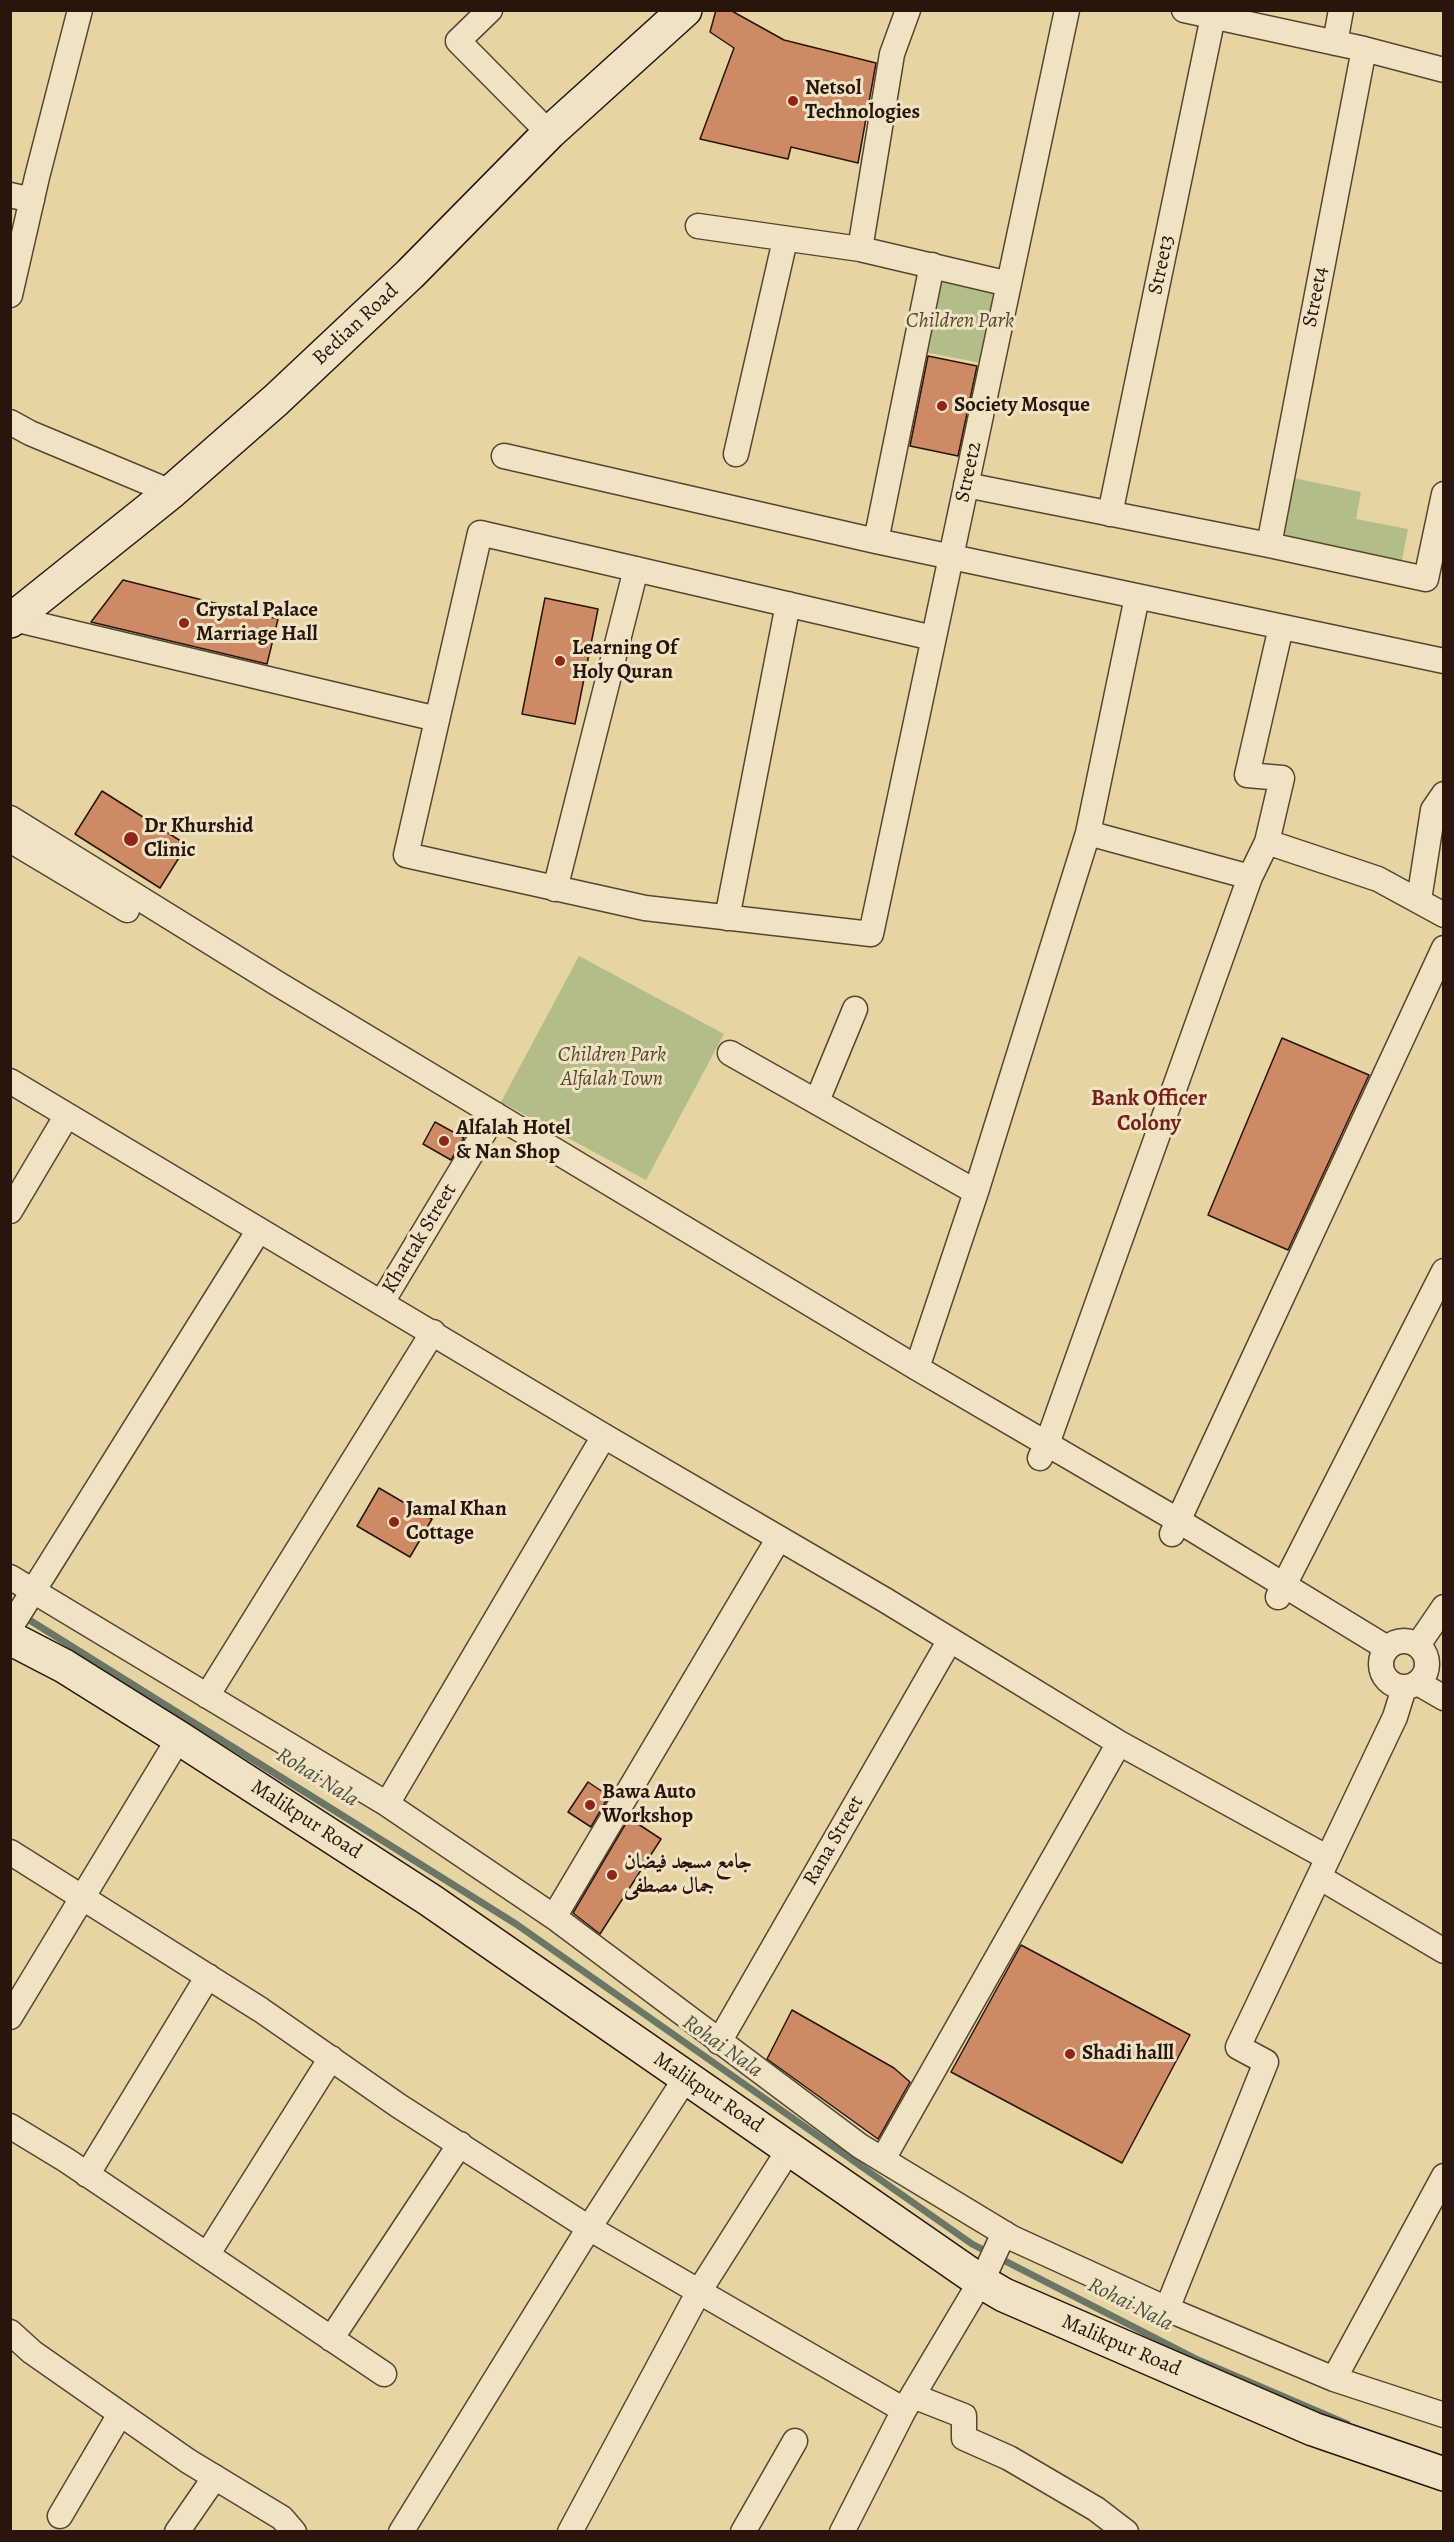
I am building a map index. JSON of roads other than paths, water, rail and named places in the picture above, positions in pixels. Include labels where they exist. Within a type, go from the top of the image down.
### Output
[{"type":"street","points":[[10,295],[21,198],[80,10]]},
{"type":"street","points":[[490,10],[458,41],[549,133]]},
{"type":"street","name":"Bedian Road","points":[[12,620],[171,492],[276,400],[410,274],[549,133],[685,10]]},
{"type":"street","points":[[860,249],[892,54],[909,10]]},
{"type":"street","name":"Street2","points":[[727,918],[871,934],[1067,10]]},
{"type":"street","points":[[1184,10],[1364,49],[1443,70]]},
{"type":"street","points":[[1335,43],[1341,10]]},
{"type":"street","name":"Street3","points":[[1110,514],[1211,26],[1211,16]]},
{"type":"street","name":"Street4","points":[[1269,545],[1364,49]]},
{"type":"street","points":[[698,226],[860,249],[1009,284]]},
{"type":"street","points":[[736,454],[785,240]]},
{"type":"street","points":[[876,541],[932,265]]},
{"type":"street","points":[[10,423],[171,492]]},
{"type":"street","points":[[504,456],[951,558],[1443,661]]},
{"type":"street","points":[[966,485],[1269,545],[1426,579],[1443,494]]},
{"type":"street","points":[[788,604],[727,918],[645,908],[406,855],[480,533],[788,604],[933,638]]},
{"type":"street","points":[[555,889],[636,569]]},
{"type":"street","points":[[917,1368],[976,1192],[1088,833],[1137,597]]},
{"type":"street","points":[[12,620],[437,719]]},
{"type":"street","points":[[1044,1451],[1250,877],[1267,842],[1282,778],[1247,775],[1281,627]]},
{"type":"street","points":[[1419,900],[1433,810],[1443,794]]},
{"type":"street","points":[[10,818],[492,1120],[1384,1653]]},
{"type":"street","points":[[1088,833],[1250,877]]},
{"type":"street","points":[[10,840],[917,1368],[1044,1451]]},
{"type":"street","points":[[1267,842],[1378,879],[1443,915]]},
{"type":"street","points":[[1176,1528],[1443,948]]},
{"type":"street","points":[[818,1101],[855,1009]]},
{"type":"street","points":[[730,1053],[976,1192]]},
{"type":"street","points":[[10,1082],[950,1640],[1324,1868],[1443,1951]]},
{"type":"street","points":[[10,1211],[67,1115]]},
{"type":"street","name":"Khattak Street","points":[[382,1302],[492,1120]]},
{"type":"street","points":[[19,1617],[259,1230]]},
{"type":"street","points":[[1281,1591],[1443,1271]]},
{"type":"street","points":[[207,1696],[433,1332]]},
{"type":"street","points":[[387,1804],[604,1436]]},
{"type":"street","points":[[554,1917],[779,1538]]},
{"type":"street","points":[[10,1577],[19,1617]]},
{"type":"street","points":[[1418,1645],[1443,1606]]},
{"type":"street","points":[[19,1617],[207,1696],[387,1804],[554,1917],[860,2146],[1002,2238],[1334,2379],[1443,2415]]},
{"type":"street","name":"Malikpur Road","points":[[19,1617],[64,1666],[430,1900],[685,2079],[1004,2295],[1313,2429],[1443,2474]]},
{"type":"street","name":"Rana Street","points":[[719,2042],[950,1640]]},
{"type":"street","points":[[1167,2308],[1266,2062],[1238,2047],[1395,1717],[1423,1679],[1427,1659],[1418,1645],[1402,1640],[1384,1653],[1381,1669],[1386,1679],[1394,1685],[1423,1679]]},
{"type":"street","points":[[1423,1679],[1443,1698]]},
{"type":"street","points":[[10,2017],[179,1738]]},
{"type":"street","points":[[883,2159],[1119,1743]]},
{"type":"street","points":[[10,1852],[208,1976],[399,2106],[589,2228],[699,2293],[908,2403],[964,2416],[964,2438],[1009,2458],[1096,2509],[1126,2532]]},
{"type":"street","points":[[87,2175],[208,1976]]},
{"type":"street","points":[[207,2255],[331,2058]]},
{"type":"street","points":[[401,2532],[589,2228],[685,2079]]},
{"type":"street","points":[[10,2126],[384,2374]]},
{"type":"street","points":[[331,2339],[460,2144]]},
{"type":"street","points":[[570,2532],[699,2293],[790,2148]]},
{"type":"street","points":[[1334,2379],[1443,2176]]},
{"type":"street","points":[[842,2532],[908,2403],[982,2278],[1002,2238]]},
{"type":"street","points":[[11,2335],[120,2414],[282,2518],[294,2532]]},
{"type":"street","points":[[60,2516],[120,2414]]},
{"type":"street","points":[[743,2532],[795,2441]]},
{"type":"street","points":[[177,2532],[215,2477]]},
{"type":"waterway","name":"Rohai Nala","points":[[23,1616],[516,1924],[972,2244],[1198,2360],[1347,2424]]},
{"type":"place","name":"Netsol Technologies","points":[[793,101]]},
{"type":"place","name":"Society Mosque","points":[[942,406]]},
{"type":"place","name":"Crystal Palace Marriage Hall","points":[[184,623]]},
{"type":"place","name":"Learning Of Holy Quran","points":[[560,661]]},
{"type":"place","name":"Dr Khurshid Clinic","points":[[131,839]]},
{"type":"place","name":"Alfalah Hotel & Nan Shop","points":[[444,1141]]},
{"type":"place","name":"Jamal Khan Cottage","points":[[394,1522]]},
{"type":"place","name":"Bawa Auto Workshop","points":[[590,1805]]},
{"type":"place","name":"جامع مسجد فیضان جمال مصطفی","points":[[612,1875]]},
{"type":"place","name":"Shadi halll","points":[[1070,2054]]},
{"type":"district","name":"Bank Officer Colony","points":[[1149,1112]]},
{"type":"park label","name":"Children Park","points":[[960,322]]},
{"type":"park label","name":"Children Park Alfalah Town","points":[[612,1068]]}]
